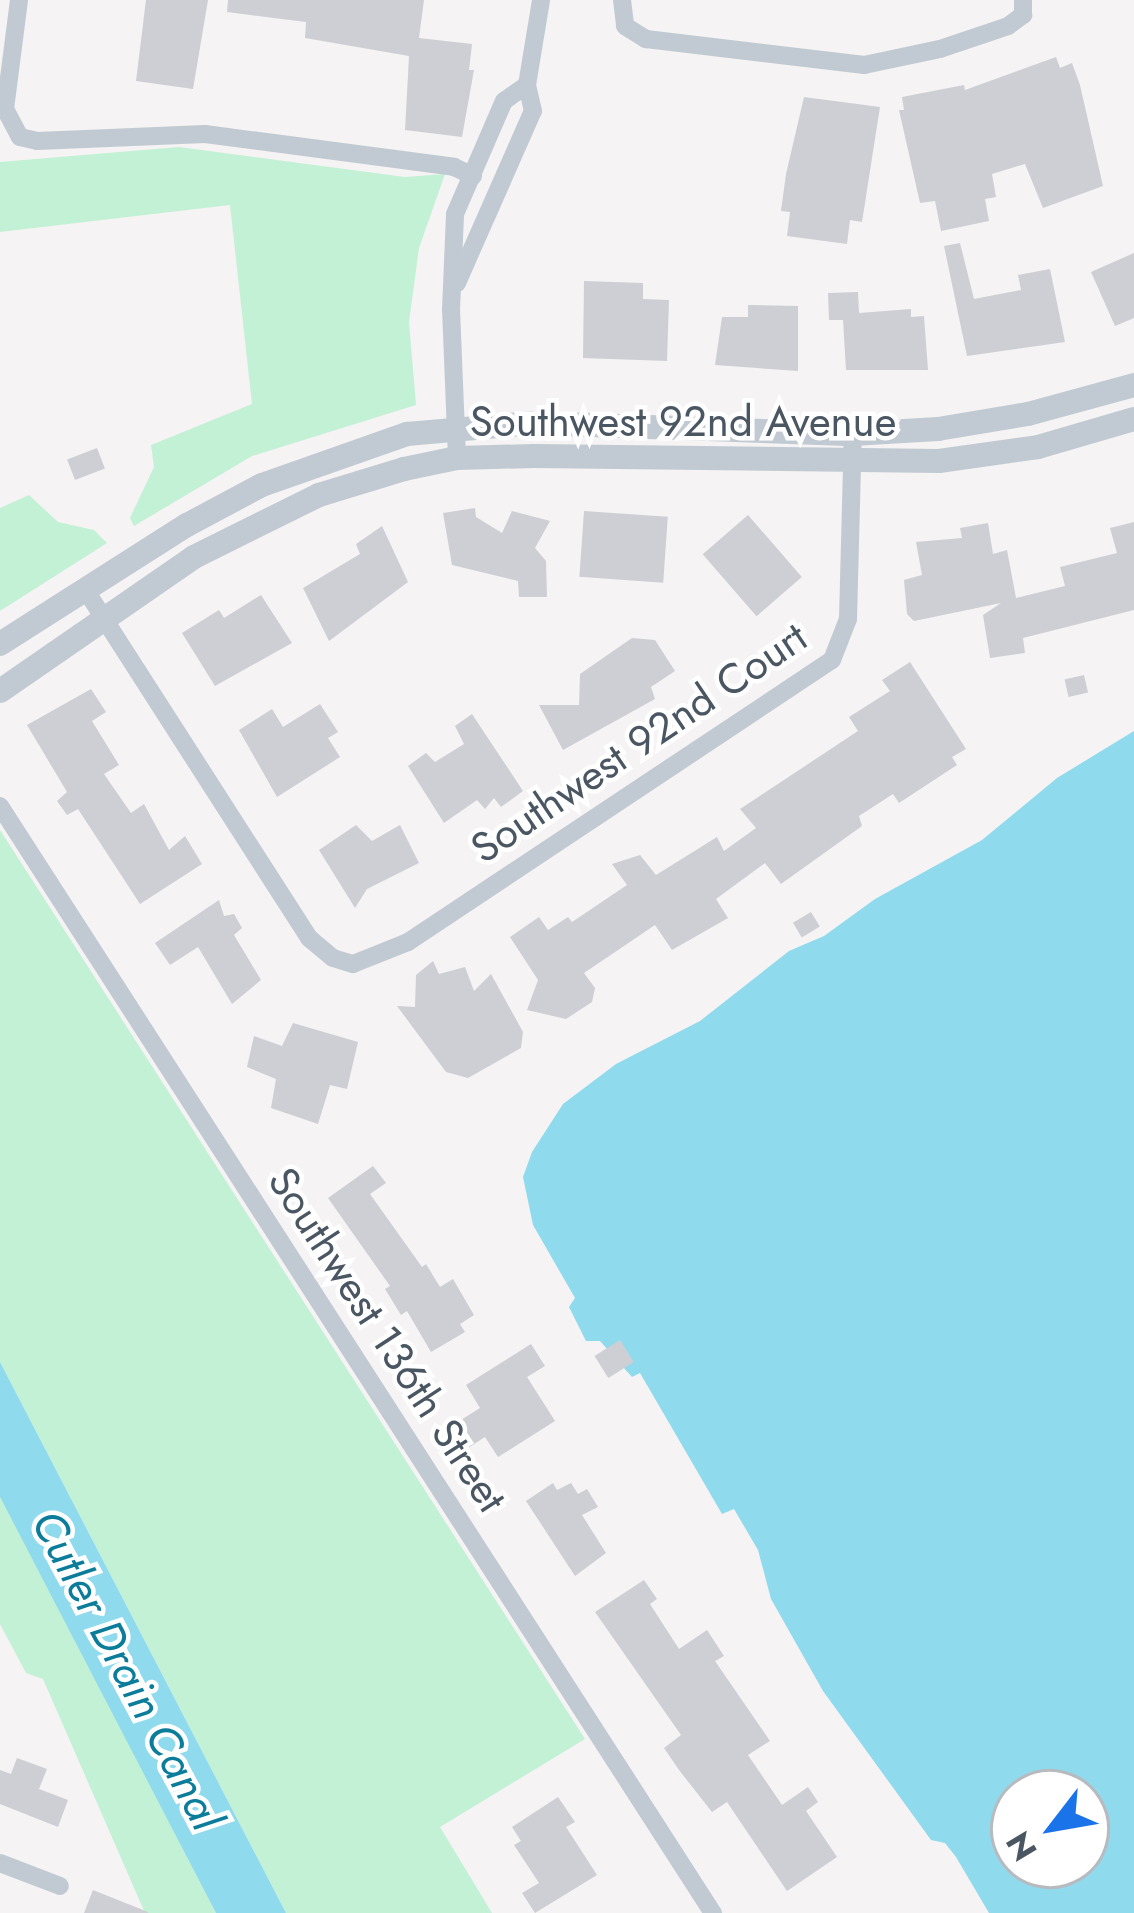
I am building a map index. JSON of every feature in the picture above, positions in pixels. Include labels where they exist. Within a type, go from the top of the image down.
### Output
[{"type":"street","points":[[19,0],[5,115],[15,134],[37,141],[205,134],[454,167],[472,176]]},
{"type":"street","points":[[454,289],[532,111],[527,85],[542,0]]},
{"type":"street","points":[[622,0],[625,26],[646,39],[864,64],[940,49],[1008,26],[1023,15],[1023,0]]},
{"type":"street","points":[[457,458],[455,214],[504,101],[527,85]]},
{"type":"street","name":"Southwest 92nd Avenue","points":[[0,644],[262,485],[387,440],[455,426],[534,423],[853,434],[1005,418],[1134,386]]},
{"type":"street","name":"Southwest 92nd Avenue","points":[[0,691],[194,557],[270,516],[319,495],[457,458],[940,461],[1038,447],[1134,419]]},
{"type":"street","name":"Southwest 92nd Court","points":[[105,620],[309,938],[333,958],[353,964],[409,942],[826,666],[841,645],[848,619],[853,434]]},
{"type":"street","points":[[86,589],[105,620]]},
{"type":"street","name":"Southwest 136th Street","points":[[0,806],[713,1913]]},
{"type":"street","points":[[0,1862],[60,1886]]},
{"type":"green space","points":[[179,147],[405,177],[445,174],[419,248],[409,322],[416,405],[252,456],[134,526],[130,518],[154,467],[151,445],[252,404],[230,205],[0,232],[0,162]]},
{"type":"green space","points":[[29,495],[58,522],[94,530],[107,543],[0,611],[0,508]]},
{"type":"green space","points":[[0,830],[585,1739],[440,1827],[492,1913],[286,1913],[0,1362]]},
{"type":"green space","points":[[0,1497],[216,1913],[145,1913],[43,1679],[26,1673],[0,1624]]},
{"type":"water","points":[[1134,731],[1134,1913],[989,1913],[956,1857],[945,1843],[931,1840],[823,1691],[771,1599],[758,1550],[734,1509],[722,1514],[640,1373],[632,1377],[600,1341],[586,1341],[569,1307],[575,1298],[533,1225],[523,1177],[532,1152],[563,1104],[616,1064],[700,1021],[789,951],[824,936],[875,899],[982,840],[1057,778]]},
{"type":"water","name":"Cutler Drain Canal","points":[[0,1362],[286,1913],[216,1913],[0,1497]]},
{"type":"building","points":[[146,0],[208,0],[193,89],[136,81]]},
{"type":"building","points":[[228,0],[424,0],[419,38],[472,44],[469,70],[474,70],[462,137],[405,130],[409,56],[305,38],[306,22],[227,12]]},
{"type":"building","points":[[1056,57],[1060,68],[1072,63],[1103,186],[1043,208],[1025,164],[992,174],[996,197],[985,199],[989,221],[941,231],[935,201],[920,203],[899,110],[904,110],[902,97],[964,85],[965,90]]},
{"type":"building","points":[[804,97],[880,107],[862,222],[850,220],[847,244],[787,236],[790,212],[781,211]]},
{"type":"building","points":[[960,243],[974,299],[1021,290],[1018,275],[1050,269],[1065,342],[967,356],[944,246]]},
{"type":"building","points":[[1134,253],[1134,318],[1115,326],[1091,272]]},
{"type":"building","points":[[584,281],[643,283],[643,299],[669,300],[667,361],[583,358]]},
{"type":"building","points":[[858,292],[859,313],[911,309],[911,317],[924,316],[928,370],[846,370],[843,320],[829,320],[828,293]]},
{"type":"building","points":[[748,305],[798,306],[798,371],[715,365],[722,317],[748,317]]},
{"type":"building","points":[[97,448],[105,469],[75,480],[67,459]]},
{"type":"building","points":[[475,508],[476,517],[502,533],[512,511],[550,521],[535,548],[546,561],[547,597],[519,597],[518,581],[452,565],[443,513]]},
{"type":"building","points":[[584,511],[668,517],[663,583],[579,577]]},
{"type":"building","points":[[748,515],[802,577],[757,616],[703,554]]},
{"type":"building","points":[[1134,522],[1134,610],[1023,638],[1025,653],[990,658],[983,615],[1001,603],[914,621],[907,614],[904,580],[922,575],[916,542],[962,538],[960,528],[988,523],[993,554],[1007,550],[1016,598],[1065,586],[1060,567],[1117,553],[1110,528]]},
{"type":"building","points":[[382,526],[408,582],[329,641],[303,588],[360,554],[356,544]]},
{"type":"building","points":[[261,595],[292,643],[215,686],[182,633],[219,610],[224,618]]},
{"type":"building","points":[[632,638],[655,640],[675,671],[651,687],[655,699],[563,750],[539,705],[579,705],[580,674]]},
{"type":"building","points":[[910,662],[966,749],[952,757],[957,765],[899,803],[893,794],[859,816],[862,826],[781,884],[765,863],[716,899],[728,918],[672,950],[655,925],[584,973],[595,988],[592,1002],[566,1019],[527,1010],[538,980],[510,937],[539,917],[548,930],[568,917],[572,922],[627,885],[612,864],[640,855],[656,875],[717,837],[724,851],[756,828],[740,809],[858,731],[849,717],[890,691],[882,680]]},
{"type":"building","points":[[1084,675],[1088,693],[1069,697],[1065,679]]},
{"type":"building","points":[[91,689],[106,712],[92,721],[119,765],[104,774],[131,813],[144,804],[169,850],[185,836],[202,864],[140,904],[78,809],[67,815],[57,801],[67,792],[27,725]]},
{"type":"building","points":[[320,704],[338,732],[328,738],[340,757],[277,797],[239,730],[272,709],[283,727]]},
{"type":"building","points":[[472,714],[523,791],[501,807],[494,798],[485,809],[477,800],[444,823],[408,766],[426,753],[435,762],[464,744],[455,726]]},
{"type":"building","points":[[356,825],[372,841],[400,825],[419,863],[367,889],[355,908],[319,850]]},
{"type":"building","points":[[219,900],[224,916],[234,914],[242,928],[234,935],[261,980],[232,1004],[198,947],[170,965],[155,943]]},
{"type":"building","points":[[811,912],[820,927],[802,937],[793,923]]},
{"type":"building","points":[[433,961],[439,974],[465,967],[474,991],[491,974],[523,1032],[521,1048],[468,1078],[446,1072],[397,1006],[415,1007],[416,975]]},
{"type":"building","points":[[293,1023],[358,1042],[347,1089],[330,1085],[318,1124],[271,1108],[276,1079],[247,1067],[254,1036],[282,1046]]},
{"type":"building","points":[[373,1166],[386,1183],[370,1194],[422,1267],[426,1264],[440,1287],[453,1279],[474,1315],[460,1324],[465,1332],[431,1352],[407,1311],[401,1315],[385,1289],[390,1286],[328,1198]]},
{"type":"building","points":[[620,1340],[634,1362],[608,1378],[595,1356]]},
{"type":"building","points":[[531,1344],[545,1366],[527,1377],[555,1421],[498,1457],[485,1437],[468,1448],[453,1425],[480,1408],[466,1385]]},
{"type":"building","points":[[553,1483],[557,1490],[571,1483],[578,1494],[587,1489],[598,1507],[582,1515],[606,1553],[575,1576],[526,1501]]},
{"type":"building","points":[[644,1580],[657,1599],[650,1604],[679,1649],[707,1630],[724,1656],[715,1661],[770,1741],[748,1755],[782,1805],[808,1787],[818,1802],[806,1811],[837,1857],[787,1891],[727,1802],[712,1812],[679,1770],[664,1748],[681,1735],[595,1612]]},
{"type":"building","points":[[17,1758],[47,1769],[39,1789],[68,1800],[58,1827],[0,1804],[0,1770],[11,1774]]},
{"type":"building","points":[[558,1797],[575,1822],[566,1827],[597,1875],[535,1913],[522,1893],[539,1883],[514,1845],[521,1841],[512,1827]]},
{"type":"building","points":[[93,1890],[148,1912],[148,1913],[84,1913]]}]
